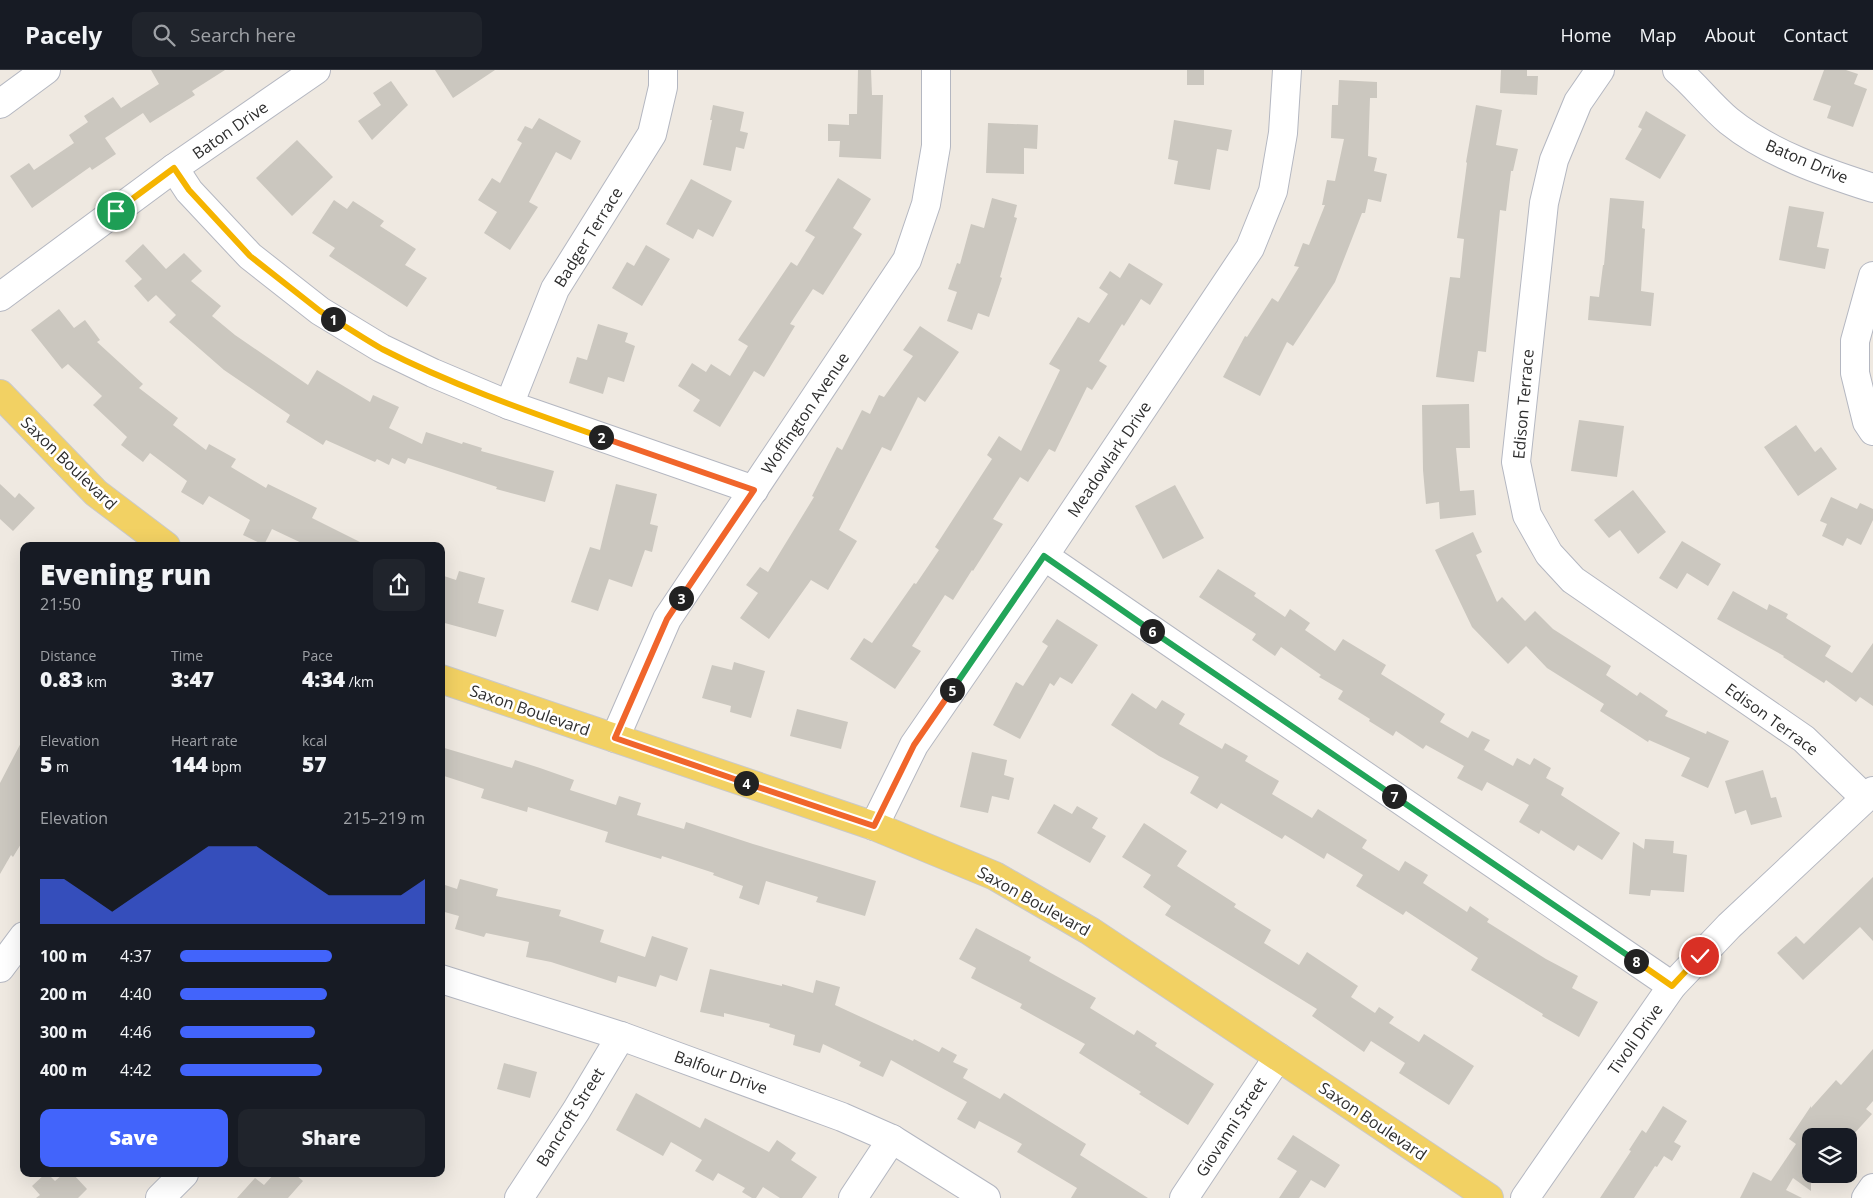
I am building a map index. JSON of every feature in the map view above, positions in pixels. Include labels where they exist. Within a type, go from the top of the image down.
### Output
[{"type":"main road","name":"Saxon Boulevard","points":[[0,394],[96,493],[161,542]]},
{"type":"main road","name":"Saxon Boulevard","points":[[445,680],[874,826],[995,876],[1090,931],[1489,1198]]},
{"type":"street","points":[[0,104],[46,70]]},
{"type":"street","name":"Baton Drive","points":[[0,297],[174,168],[316,70]]},
{"type":"street","name":"Badger Terrace","points":[[509,405],[555,289],[652,134],[663,87],[662,70]]},
{"type":"street","name":"Woffington Avenue","points":[[615,738],[667,619],[907,260],[926,204],[936,146],[936,70]]},
{"type":"street","name":"Meadowlark Drive","points":[[874,826],[914,745],[1044,556],[1250,248],[1273,191],[1283,133],[1286,70]]},
{"type":"street","name":"Edison Terrace","points":[[1600,70],[1578,102],[1554,160],[1544,203],[1516,462],[1527,515],[1549,554],[1573,580],[1804,739],[1869,795]]},
{"type":"street","name":"Baton Drive","points":[[1677,70],[1729,121],[1770,148],[1827,173],[1873,188]]},
{"type":"street","points":[[174,168],[189,190],[250,256],[320,311],[381,348],[434,374],[509,405],[754,490]]},
{"type":"street","points":[[1873,276],[1856,341],[1856,373],[1867,422],[1873,431]]},
{"type":"street","points":[[1044,556],[1672,986]]},
{"type":"street","name":"Tivoli Drive","points":[[1524,1198],[1672,986],[1728,926],[1869,795]]},
{"type":"street","points":[[0,968],[20,941]]},
{"type":"street","name":"Balfour Drive","points":[[445,980],[621,1036],[842,1117],[892,1139],[986,1198]]},
{"type":"street","name":"Bancroft Street","points":[[519,1198],[576,1111],[621,1036]]},
{"type":"street","name":"Giovanni Street","points":[[1184,1198],[1278,1057]]},
{"type":"street","points":[[852,1198],[892,1139]]},
{"type":"street","points":[[160,1198],[181,1177]]},
{"type":"street","points":[[1866,1198],[1873,1188]]},
{"type":"building","points":[[151,70],[225,70],[192,91],[195,95],[150,123],[143,113],[105,138],[116,154],[92,170],[90,167],[32,208],[10,176],[29,163],[34,170],[74,143],[69,135],[88,122],[84,116],[113,97],[121,108],[159,84]]},
{"type":"building","points":[[435,70],[495,70],[453,98]]},
{"type":"building","points":[[858,70],[871,70],[872,95],[883,95],[881,159],[839,157],[840,141],[828,141],[828,124],[849,125],[849,114],[857,114]]},
{"type":"building","points":[[1187,70],[1204,70],[1204,85],[1187,85]]},
{"type":"building","points":[[1501,70],[1527,70],[1527,76],[1538,76],[1537,95],[1500,93]]},
{"type":"building","points":[[1824,70],[1846,70],[1858,74],[1854,84],[1867,89],[1853,127],[1827,118],[1831,106],[1813,100]]},
{"type":"building","points":[[1339,80],[1377,82],[1377,98],[1370,98],[1368,156],[1377,158],[1374,171],[1387,174],[1381,202],[1368,199],[1365,213],[1362,213],[1335,282],[1293,346],[1287,342],[1260,396],[1223,377],[1245,336],[1247,337],[1272,298],[1278,302],[1299,267],[1294,266],[1303,243],[1309,245],[1325,205],[1322,205],[1327,180],[1335,181],[1344,139],[1331,138],[1332,105],[1338,105]]},
{"type":"building","points":[[391,81],[408,105],[372,140],[358,121],[381,105],[373,93]]},
{"type":"building","points":[[713,105],[744,112],[740,131],[748,133],[744,149],[736,147],[731,171],[703,165]]},
{"type":"building","points":[[1476,105],[1502,110],[1496,145],[1518,149],[1513,171],[1511,171],[1506,211],[1500,210],[1486,352],[1478,351],[1474,382],[1436,377],[1450,277],[1460,278],[1464,239],[1457,238],[1466,162]]},
{"type":"building","points":[[1646,111],[1686,135],[1660,179],[1625,159],[1642,129],[1638,127]]},
{"type":"building","points":[[539,118],[581,141],[571,160],[556,152],[529,202],[538,207],[510,250],[484,233],[497,212],[478,200],[492,178],[500,183],[522,143],[517,140],[525,126],[532,129]]},
{"type":"building","points":[[1174,120],[1232,130],[1228,151],[1217,149],[1210,190],[1174,184],[1178,161],[1168,159]]},
{"type":"building","points":[[988,123],[1038,125],[1037,149],[1024,148],[1024,174],[986,173]]},
{"type":"building","points":[[297,140],[333,177],[292,216],[256,178]]},
{"type":"building","points":[[838,178],[871,199],[853,228],[862,234],[823,295],[813,289],[790,324],[795,326],[764,377],[754,371],[720,427],[693,411],[700,400],[678,386],[692,363],[706,372],[711,364],[730,376],[748,346],[738,340],[791,262],[797,266],[815,237],[805,231]]},
{"type":"building","points":[[691,179],[732,201],[713,237],[698,229],[693,239],[666,224]]},
{"type":"building","points":[[992,198],[1017,205],[1014,217],[1017,218],[1000,277],[1002,278],[989,317],[978,313],[972,330],[947,321],[957,292],[948,289],[957,263],[960,264],[971,224],[984,228]]},
{"type":"building","points":[[1610,198],[1644,201],[1642,228],[1645,229],[1641,291],[1654,293],[1651,326],[1588,320],[1590,296],[1599,297]]},
{"type":"building","points":[[334,200],[347,209],[353,201],[384,221],[380,226],[416,249],[405,265],[427,278],[407,307],[329,256],[335,248],[312,233]]},
{"type":"building","points":[[1789,206],[1824,212],[1817,247],[1829,249],[1825,269],[1779,260]]},
{"type":"building","points":[[143,244],[166,269],[184,253],[202,271],[191,281],[221,306],[212,316],[235,335],[308,385],[317,370],[370,402],[373,395],[399,407],[389,428],[422,444],[426,432],[462,444],[463,442],[482,448],[481,451],[554,471],[545,502],[496,489],[497,487],[408,458],[405,464],[392,458],[389,465],[377,459],[375,462],[326,440],[323,445],[286,422],[290,415],[224,370],[169,322],[176,315],[156,295],[148,302],[134,286],[142,279],[125,261]]},
{"type":"building","points":[[646,245],[670,259],[642,306],[612,288],[627,262],[634,266]]},
{"type":"building","points":[[1129,263],[1163,284],[1150,305],[1141,299],[1124,326],[1122,324],[1099,361],[1107,366],[1092,390],[1087,387],[1055,452],[1049,449],[1028,482],[1020,477],[993,519],[1003,524],[953,600],[945,595],[912,646],[921,651],[895,689],[850,659],[864,638],[872,643],[939,550],[935,547],[992,459],[987,455],[999,436],[1021,451],[1060,370],[1049,364],[1078,317],[1089,323],[1108,294],[1099,288],[1110,271],[1120,278]]},
{"type":"building","points":[[59,309],[74,328],[85,320],[100,340],[97,342],[143,384],[139,388],[178,418],[173,425],[206,450],[209,444],[236,459],[231,467],[266,488],[268,484],[317,508],[312,518],[360,542],[300,542],[272,529],[266,542],[258,542],[243,535],[250,520],[209,496],[203,505],[181,492],[187,481],[150,453],[143,462],[121,445],[127,437],[93,405],[102,396],[68,364],[62,369],[31,330]]},
{"type":"building","points":[[598,324],[628,333],[625,342],[635,346],[624,382],[608,377],[603,394],[569,383],[577,357],[587,360]]},
{"type":"building","points":[[920,326],[959,352],[925,402],[918,397],[891,451],[882,447],[839,530],[857,541],[828,590],[811,580],[769,639],[740,618],[758,593],[746,585],[760,567],[768,572],[814,497],[812,496],[837,447],[842,450],[862,410],[870,414],[879,395],[884,397],[913,356],[903,350]]},
{"type":"building","points":[[1469,404],[1470,448],[1456,448],[1460,491],[1474,490],[1476,515],[1440,519],[1439,502],[1426,504],[1423,470],[1422,405]]},
{"type":"building","points":[[1579,420],[1624,426],[1617,477],[1571,471]]},
{"type":"building","points":[[1796,425],[1815,452],[1821,447],[1837,469],[1798,496],[1764,447]]},
{"type":"building","points":[[0,484],[15,498],[19,493],[35,508],[13,531],[0,519]]},
{"type":"building","points":[[616,484],[657,494],[650,524],[658,526],[652,552],[645,550],[632,587],[609,579],[598,611],[571,602],[590,547],[600,550]]},
{"type":"building","points":[[1175,485],[1204,538],[1163,559],[1135,506]]},
{"type":"building","points":[[1633,490],[1666,532],[1638,554],[1620,530],[1609,538],[1594,520]]},
{"type":"building","points":[[1831,497],[1857,509],[1860,503],[1873,509],[1873,520],[1861,545],[1847,538],[1843,546],[1822,536],[1827,524],[1820,521]]},
{"type":"building","points":[[1473,532],[1482,552],[1476,555],[1497,602],[1502,597],[1525,621],[1535,611],[1553,629],[1611,666],[1606,675],[1637,696],[1640,692],[1668,711],[1665,716],[1706,734],[1707,731],[1729,741],[1708,788],[1681,776],[1690,758],[1649,740],[1648,742],[1600,711],[1604,704],[1547,668],[1526,646],[1508,664],[1472,627],[1435,550]]},
{"type":"building","points":[[1682,541],[1721,564],[1708,586],[1687,573],[1677,589],[1659,578]]},
{"type":"building","points":[[1218,569],[1256,593],[1254,596],[1285,617],[1290,609],[1310,623],[1305,630],[1335,651],[1343,639],[1386,665],[1381,674],[1445,714],[1440,722],[1468,738],[1472,731],[1490,740],[1484,750],[1513,766],[1517,758],[1530,765],[1534,758],[1551,768],[1546,778],[1564,788],[1561,795],[1620,833],[1602,860],[1578,845],[1574,851],[1541,830],[1539,834],[1519,822],[1529,805],[1487,782],[1482,791],[1457,778],[1464,766],[1426,745],[1423,749],[1396,731],[1393,736],[1338,699],[1343,691],[1319,677],[1321,675],[1281,647],[1275,656],[1252,640],[1256,634],[1199,597]]},
{"type":"building","points":[[459,571],[485,578],[478,603],[504,610],[496,637],[445,623],[445,576],[456,580]]},
{"type":"building","points":[[1733,591],[1767,610],[1769,604],[1788,614],[1786,618],[1831,646],[1825,656],[1852,673],[1873,643],[1873,706],[1860,697],[1856,702],[1826,680],[1824,683],[1784,656],[1717,619]]},
{"type":"building","points":[[1057,619],[1098,645],[1072,684],[1060,677],[1054,686],[1050,683],[1020,739],[993,725],[1016,682],[1023,686],[1048,646],[1042,642]]},
{"type":"building","points":[[734,662],[765,671],[751,718],[730,712],[731,706],[702,698],[712,665],[732,670]]},
{"type":"building","points":[[1132,693],[1156,709],[1162,700],[1185,714],[1179,724],[1222,749],[1225,743],[1248,756],[1245,761],[1279,781],[1272,794],[1312,818],[1318,809],[1367,840],[1362,848],[1399,871],[1405,861],[1428,875],[1423,883],[1467,912],[1470,906],[1489,919],[1487,922],[1546,959],[1578,976],[1572,988],[1598,1002],[1579,1037],[1542,1016],[1543,1014],[1471,970],[1478,958],[1406,911],[1403,915],[1356,886],[1363,875],[1327,853],[1324,859],[1285,835],[1282,839],[1221,803],[1217,809],[1190,793],[1199,777],[1159,756],[1111,725]]},
{"type":"building","points":[[797,709],[848,722],[841,749],[790,736]]},
{"type":"building","points":[[20,745],[20,846],[13,857],[11,855],[0,874],[0,783]]},
{"type":"building","points":[[445,748],[512,768],[515,760],[574,780],[570,790],[616,805],[619,796],[641,803],[637,815],[684,829],[686,822],[876,881],[865,916],[816,902],[818,897],[766,881],[759,905],[739,898],[743,886],[713,875],[714,873],[662,856],[661,859],[605,842],[608,832],[528,807],[527,812],[481,798],[484,789],[445,776]]},
{"type":"building","points":[[972,752],[1007,760],[1004,775],[1014,778],[1009,800],[992,796],[988,813],[960,807]]},
{"type":"building","points":[[1763,770],[1771,798],[1776,797],[1782,817],[1751,825],[1746,810],[1735,814],[1725,781]]},
{"type":"building","points":[[1054,804],[1072,814],[1077,806],[1098,818],[1092,828],[1106,836],[1090,863],[1037,833]]},
{"type":"building","points":[[1144,823],[1187,851],[1177,866],[1236,904],[1234,907],[1271,930],[1264,943],[1299,965],[1307,952],[1358,986],[1351,997],[1375,1013],[1379,1007],[1394,1017],[1389,1023],[1419,1042],[1424,1034],[1474,1066],[1449,1105],[1399,1073],[1405,1063],[1371,1041],[1364,1052],[1312,1016],[1317,1009],[1165,915],[1171,906],[1143,887],[1151,875],[1122,857]]},
{"type":"building","points":[[1645,839],[1674,841],[1673,853],[1687,855],[1684,892],[1651,890],[1650,896],[1629,894],[1633,842],[1644,849]]},
{"type":"building","points":[[1873,877],[1873,941],[1860,927],[1803,980],[1777,953],[1796,936],[1804,944]]},
{"type":"building","points":[[460,879],[498,889],[496,896],[561,910],[559,916],[604,930],[600,942],[645,957],[652,936],[688,948],[677,981],[660,975],[656,987],[618,976],[616,983],[551,962],[526,957],[529,942],[486,933],[484,937],[455,929],[459,916],[445,912],[445,885],[457,889]]},
{"type":"building","points":[[976,928],[1031,957],[1029,961],[1096,998],[1090,1008],[1134,1035],[1137,1030],[1157,1043],[1155,1046],[1214,1084],[1188,1125],[1139,1094],[1141,1092],[1079,1053],[1085,1044],[1020,1008],[1022,1004],[971,978],[976,968],[959,959]]},
{"type":"building","points":[[710,969],[782,986],[782,984],[813,993],[816,980],[840,987],[835,1005],[913,1041],[914,1039],[939,1052],[942,1047],[957,1055],[953,1062],[968,1069],[963,1078],[1000,1099],[1004,1093],[1086,1144],[1080,1155],[1148,1198],[1071,1198],[1077,1188],[1017,1152],[1022,1144],[979,1121],[975,1129],[957,1119],[967,1102],[891,1060],[883,1077],[859,1066],[861,1062],[823,1044],[820,1053],[793,1045],[795,1035],[769,1027],[770,1024],[724,1013],[724,1017],[700,1012]]},
{"type":"building","points":[[1873,1049],[1873,1101],[1866,1109],[1872,1114],[1857,1130],[1857,1128],[1802,1128],[1802,1183],[1811,1183],[1811,1191],[1793,1178],[1786,1190],[1802,1198],[1740,1198],[1753,1172],[1771,1181],[1796,1144],[1789,1139],[1811,1106],[1811,1108],[1836,1080],[1841,1085]]},
{"type":"building","points":[[504,1063],[537,1072],[530,1098],[497,1089]]},
{"type":"building","points":[[636,1093],[700,1128],[705,1118],[769,1152],[777,1140],[796,1153],[791,1160],[817,1177],[802,1198],[780,1198],[763,1187],[756,1198],[752,1198],[742,1192],[745,1188],[718,1173],[713,1181],[695,1171],[702,1160],[671,1142],[663,1156],[616,1130]]},
{"type":"building","points":[[1663,1106],[1687,1121],[1674,1142],[1681,1146],[1672,1161],[1664,1156],[1657,1167],[1655,1166],[1634,1198],[1600,1198],[1631,1151],[1629,1150],[1642,1130],[1646,1133]]},
{"type":"building","points":[[1293,1135],[1340,1165],[1325,1188],[1311,1180],[1299,1198],[1279,1198],[1297,1171],[1277,1159]]},
{"type":"building","points":[[42,1177],[51,1177],[55,1181],[60,1177],[76,1177],[87,1189],[78,1198],[36,1198],[40,1195],[32,1186]]},
{"type":"building","points":[[271,1177],[298,1177],[303,1181],[288,1198],[237,1198],[255,1178],[264,1185]]},
{"type":"route","points":[[116,211],[174,168],[189,190],[250,256],[320,311],[381,348],[434,374],[509,405],[754,490],[667,619],[640,677],[615,738],[874,826],[914,745],[1044,556],[1672,986],[1700,956]]}]
